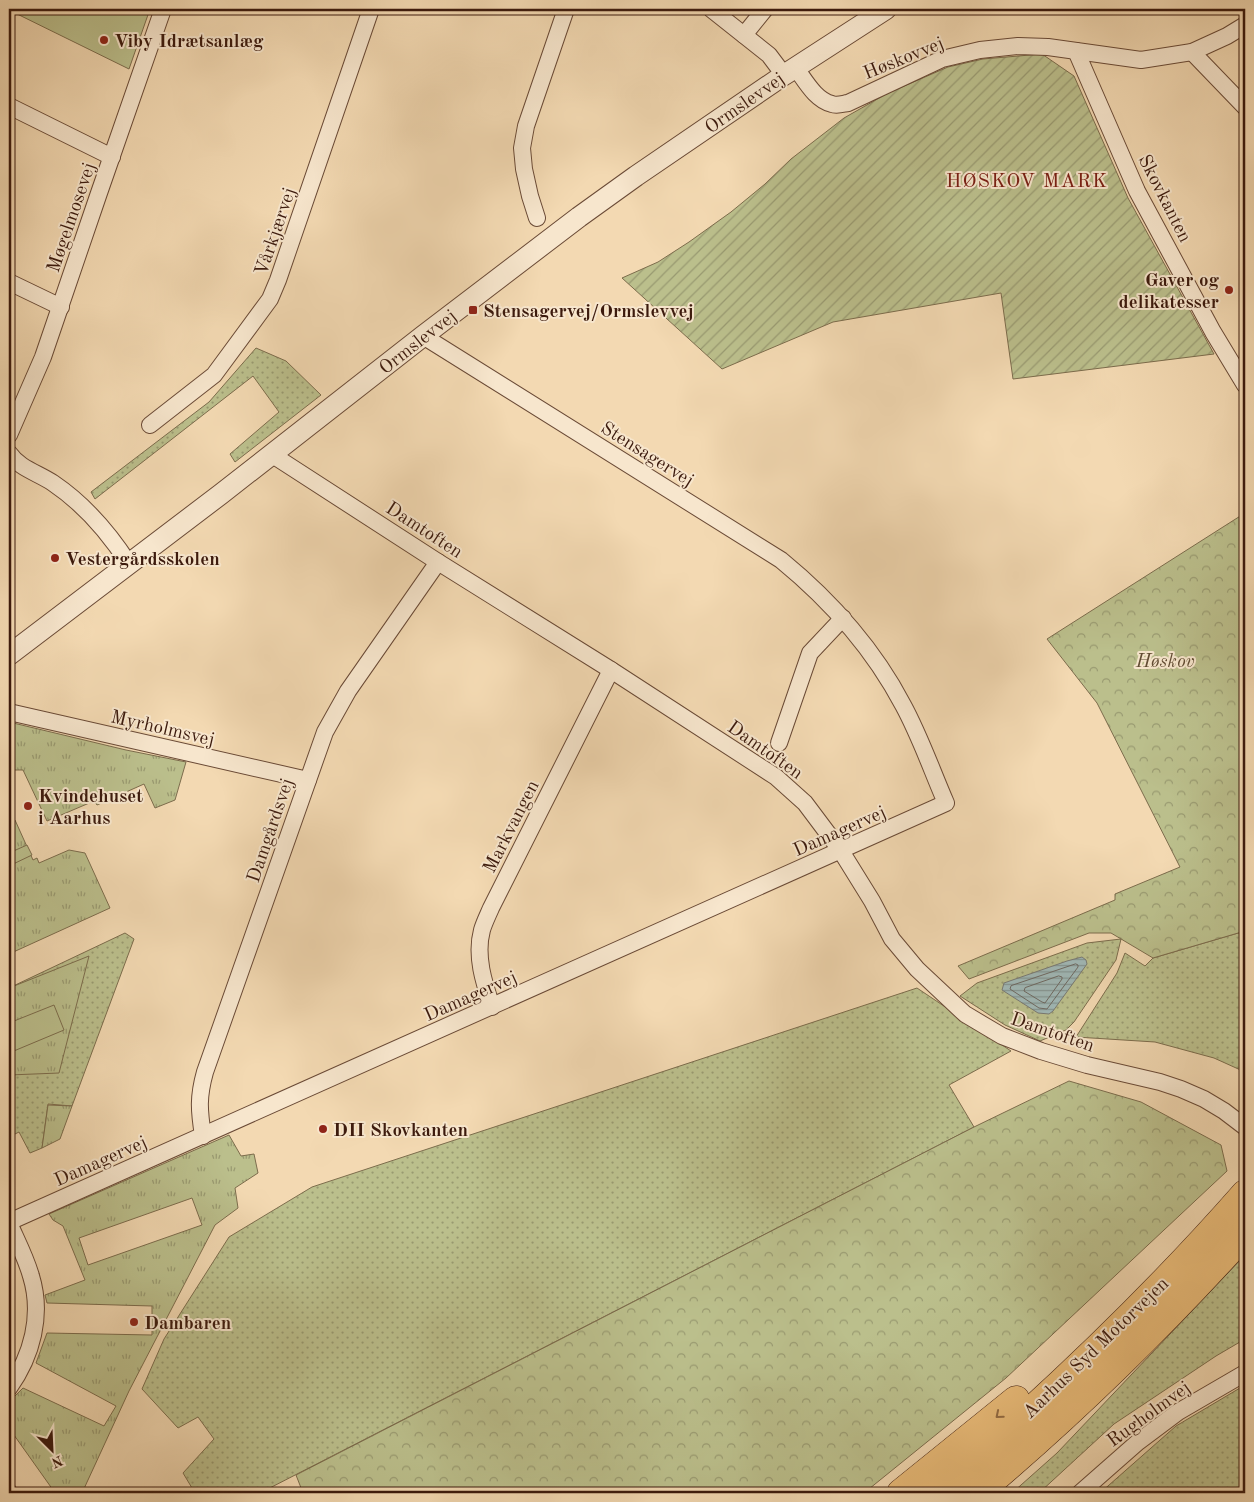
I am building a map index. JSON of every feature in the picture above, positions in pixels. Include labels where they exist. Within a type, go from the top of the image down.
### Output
[{"type":"highway","name":"Aarhus Syd Motorvejen","points":[[977,1493],[1083,1398],[1165,1318],[1235,1231],[1245,1194]]},
{"type":"highway","name":"Aarhus Syd Motorvejen","points":[[938,1493],[1067,1377],[1140,1306],[1235,1231]]},
{"type":"highway","points":[[901,1493],[1056,1367],[1235,1231]]},
{"type":"highway","points":[[1001,1493],[1076,1420],[1176,1315],[1235,1231]]},
{"type":"street","name":"Møgelmosevej","points":[[9,435],[44,357],[163,9]]},
{"type":"street","name":"Vårkjærvej","points":[[150,425],[214,375],[270,299],[371,9]]},
{"type":"street","points":[[537,218],[524,169],[522,148],[526,126],[566,9]]},
{"type":"street","points":[[711,9],[790,71]]},
{"type":"street","points":[[744,35],[765,9]]},
{"type":"street","name":"Ormslevvej","points":[[9,656],[422,336],[579,217],[790,71],[886,9]]},
{"type":"street","name":"Høskovvej","points":[[790,71],[826,101],[840,105],[942,59],[980,50],[1018,46],[1048,47],[1141,60],[1192,52],[1227,36],[1245,25]]},
{"type":"street","name":"Skovkanten","points":[[1076,50],[1138,191],[1213,332],[1245,385]]},
{"type":"street","points":[[1192,52],[1245,107]]},
{"type":"street","points":[[9,106],[112,157]]},
{"type":"street","points":[[9,282],[61,307]]},
{"type":"street","name":"Stensagervej","points":[[422,336],[781,560],[810,584],[843,618],[873,656],[903,705],[946,803]]},
{"type":"street","points":[[9,453],[14,461],[52,483],[73,498],[100,524],[129,564]]},
{"type":"street","name":"Damtoften","points":[[271,454],[776,777],[805,803],[842,851],[892,939],[917,969],[965,1014],[1002,1036],[1040,1051],[1181,1089],[1204,1100],[1245,1127]]},
{"type":"street","name":"Damgårdsvej","points":[[202,1136],[199,1111],[200,1090],[205,1072],[325,732],[348,691],[438,562]]},
{"type":"street","points":[[779,744],[810,653],[843,618]]},
{"type":"street","name":"Markvangen","points":[[492,1006],[481,964],[480,944],[482,929],[611,670]]},
{"type":"street","name":"Myrholmsvej","points":[[9,712],[308,780]]},
{"type":"street","name":"Damagervej","points":[[9,1388],[18,1376],[30,1350],[33,1337],[36,1297],[27,1264],[9,1222],[946,803]]},
{"type":"street","name":"Rugholmvej","points":[[1080,1493],[1138,1442],[1178,1412],[1245,1373]]},
{"type":"green space","name":"Viby Idrætsanlæg","points":[[9,9],[150,9],[129,69]]},
{"type":"green space","points":[[1042,54],[1074,76],[1128,198],[1214,354],[1013,379],[1001,293],[833,322],[722,369],[622,278],[658,262],[689,242],[731,212],[765,184],[791,159],[844,118],[888,93],[948,67],[983,59]]},
{"type":"green space","points":[[256,348],[286,361],[321,395],[235,462],[230,454],[279,412],[253,376],[95,499],[91,492],[209,402]]},
{"type":"green space","name":"Høskov","points":[[1245,513],[1245,931],[1153,958],[1111,933],[1089,933],[969,979],[958,966],[1115,900],[1115,894],[1180,867],[1097,703],[1047,639]]},
{"type":"green space","points":[[9,722],[126,750],[186,762],[175,800],[155,808],[144,784],[97,805],[94,801],[47,821],[23,770],[9,770]]},
{"type":"green space","points":[[15,820],[33,860],[37,858],[39,863],[69,850],[85,853],[110,908],[9,954],[9,824]]},
{"type":"green space","points":[[27,845],[32,855],[9,866],[9,853]]},
{"type":"green space","points":[[1245,931],[1245,1072],[1214,1058],[1155,1042],[1076,1037],[1117,973],[1125,953],[1145,966],[1153,958]]},
{"type":"green space","points":[[125,933],[134,939],[72,1106],[48,1104],[42,1148],[30,1153],[19,1132],[9,1137],[9,988]]},
{"type":"green space","points":[[1121,939],[1116,960],[1074,1022],[1066,1030],[1040,1041],[1005,1025],[960,996],[977,983],[1087,943]]},
{"type":"green space","points":[[89,956],[59,1073],[9,1075],[9,988]]},
{"type":"green space","points":[[917,988],[1011,1051],[949,1085],[974,1127],[260,1493],[195,1493],[183,1473],[214,1439],[198,1417],[178,1428],[142,1389],[164,1339],[229,1237],[312,1187]]},
{"type":"green space","points":[[54,1005],[64,1030],[9,1053],[9,1023]]},
{"type":"green space","points":[[1069,1081],[1141,1102],[1221,1145],[1227,1171],[1006,1378],[864,1493],[303,1493],[296,1475],[974,1127]]},
{"type":"green space","points":[[48,1105],[72,1106],[60,1139],[42,1148]]},
{"type":"green space","points":[[229,1135],[241,1156],[254,1154],[258,1173],[235,1188],[238,1208],[215,1225],[129,1391],[82,1493],[49,1493],[53,1490],[9,1428],[9,1402],[23,1388],[104,1426],[116,1406],[36,1363],[47,1333],[152,1335],[152,1306],[47,1303],[45,1295],[85,1280],[63,1226],[53,1220],[49,1214]],"holes":[[[192,1198],[202,1225],[88,1265],[79,1238]]]},
{"type":"green space","points":[[1245,1255],[1245,1339],[1216,1356],[1114,1424],[1039,1493],[1012,1493],[1057,1453]]},
{"type":"green space","points":[[1245,1385],[1245,1493],[1100,1493],[1176,1426]]},
{"type":"water","points":[[1082,957],[1086,960],[1087,964],[1049,1014],[1038,1013],[1002,990],[1004,983]]},
{"type":"place","name":"Viby Idrætsanlæg","points":[[104,40]]},
{"type":"place","name":"Gaver og delikatesser","points":[[1229,290]]},
{"type":"place","name":"Stensagervej/Ormslevvej","points":[[473,310]]},
{"type":"place","name":"Vestergårdsskolen","points":[[55,558]]},
{"type":"place","name":"Kvindehuset i Aarhus","points":[[28,806]]},
{"type":"place","name":"DII Skovkanten","points":[[323,1129]]},
{"type":"place","name":"Dambaren","points":[[134,1322]]},
{"type":"district","name":"HØSKOV MARK","points":[[1027,180]]}]
